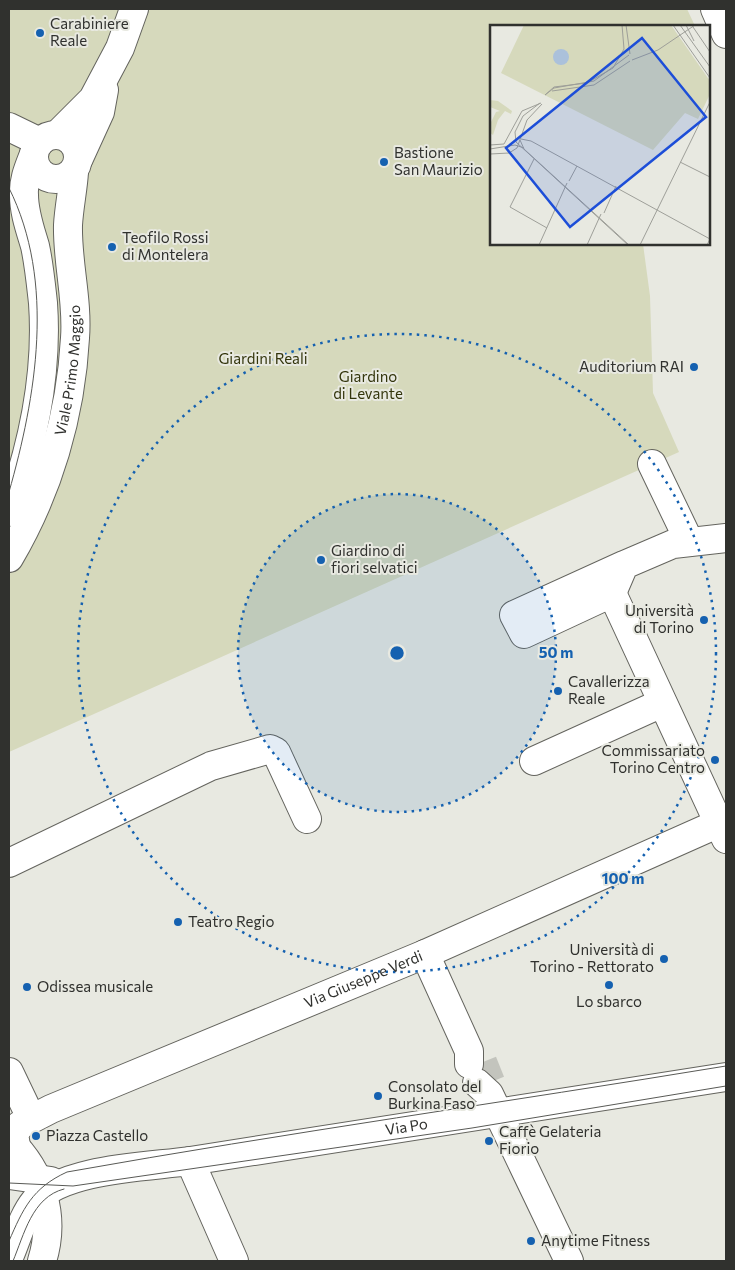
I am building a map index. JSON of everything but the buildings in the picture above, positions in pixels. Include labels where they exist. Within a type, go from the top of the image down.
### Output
[{"type":"street","points":[[9,127],[44,144],[64,136],[75,145],[76,165],[62,179],[47,178],[37,168],[44,144],[93,99],[120,48],[134,9]]},
{"type":"street","points":[[715,9],[726,34]]},
{"type":"street","name":"Viale Primo Maggio","points":[[9,558],[32,518],[46,484],[59,437],[73,362],[75,312],[68,225],[76,165],[100,112],[108,72]]},
{"type":"street","name":"Viale Primo Maggio","points":[[9,512],[24,468],[37,408],[44,357],[43,302],[35,247],[28,224],[24,194],[25,182],[44,144]]},
{"type":"street","points":[[652,464],[689,541]]},
{"type":"street","points":[[624,566],[612,593],[524,634],[514,615],[624,566],[674,544],[726,538]]},
{"type":"street","points":[[612,593],[662,702],[724,828]]},
{"type":"street","points":[[534,761],[662,702]]},
{"type":"street","points":[[9,862],[211,766],[270,749],[276,752],[307,819]]},
{"type":"street","name":"Via Giuseppe Verdi","points":[[13,1145],[14,1134],[17,1128],[31,1118],[724,828]]},
{"type":"street","points":[[424,954],[569,1261]]},
{"type":"street","points":[[263,1013],[332,986],[358,981]]},
{"type":"street","points":[[9,1072],[31,1118]]},
{"type":"street","name":"Via Po","points":[[13,1145],[43,1163],[77,1178],[190,1161],[482,1078],[726,1077]]},
{"type":"street","points":[[13,1145],[49,1208],[47,1236],[42,1261]]},
{"type":"street","points":[[190,1161],[234,1261]]},
{"type":"street","points":[[9,1175],[49,1208]]},
{"type":"street","points":[[9,1257],[29,1209],[49,1208],[77,1178]]},
{"type":"street","name":"Via Po","points":[[49,1208],[54,1205],[77,1178]]},
{"type":"green space","name":"Giardini Reali","points":[[9,9],[687,9],[695,25],[490,25],[490,245],[643,245],[650,296],[653,393],[679,452],[9,752]]},
{"type":"tunnel","points":[[483,1062],[491,1082]]},
{"type":"tram line","points":[[9,188],[24,224],[33,262],[37,300],[37,340],[33,379],[19,456],[9,492]]},
{"type":"tram line","points":[[9,1241],[30,1200],[45,1185],[67,1172],[726,1066]]},
{"type":"tram line","points":[[9,1183],[73,1186],[472,1128],[726,1086]]},
{"type":"tram line","points":[[13,1261],[37,1208],[53,1193],[64,1189]]},
{"type":"place","name":"Carabiniere Reale","points":[[40,33]]},
{"type":"place","name":"Bastione San Maurizio","points":[[384,162]]},
{"type":"place","name":"Teofilo Rossi di Montelera","points":[[112,247]]},
{"type":"place","name":"Auditorium RAI","points":[[694,367]]},
{"type":"place","name":"Giardino di fiori selvatici","points":[[321,560]]},
{"type":"place","name":"Università di Torino","points":[[704,620]]},
{"type":"place","name":"Cavallerizza Reale","points":[[558,691]]},
{"type":"place","name":"Commissariato Torino Centro","points":[[715,760]]},
{"type":"place","name":"Teatro Regio","points":[[178,922]]},
{"type":"place","name":"Università di Torino - Rettorato","points":[[664,959]]},
{"type":"place","name":"Lo sbarco","points":[[609,985]]},
{"type":"place","name":"Odissea musicale","points":[[27,987]]},
{"type":"place","name":"Consolato del Burkina Faso","points":[[378,1096]]},
{"type":"place","name":"Piazza Castello","points":[[36,1136]]},
{"type":"place","name":"Caffè Gelateria Fiorio","points":[[489,1141]]},
{"type":"place","name":"Anytime Fitness","points":[[531,1241]]},
{"type":"park label","name":"Giardino di Levante","points":[[368,386]]}]
